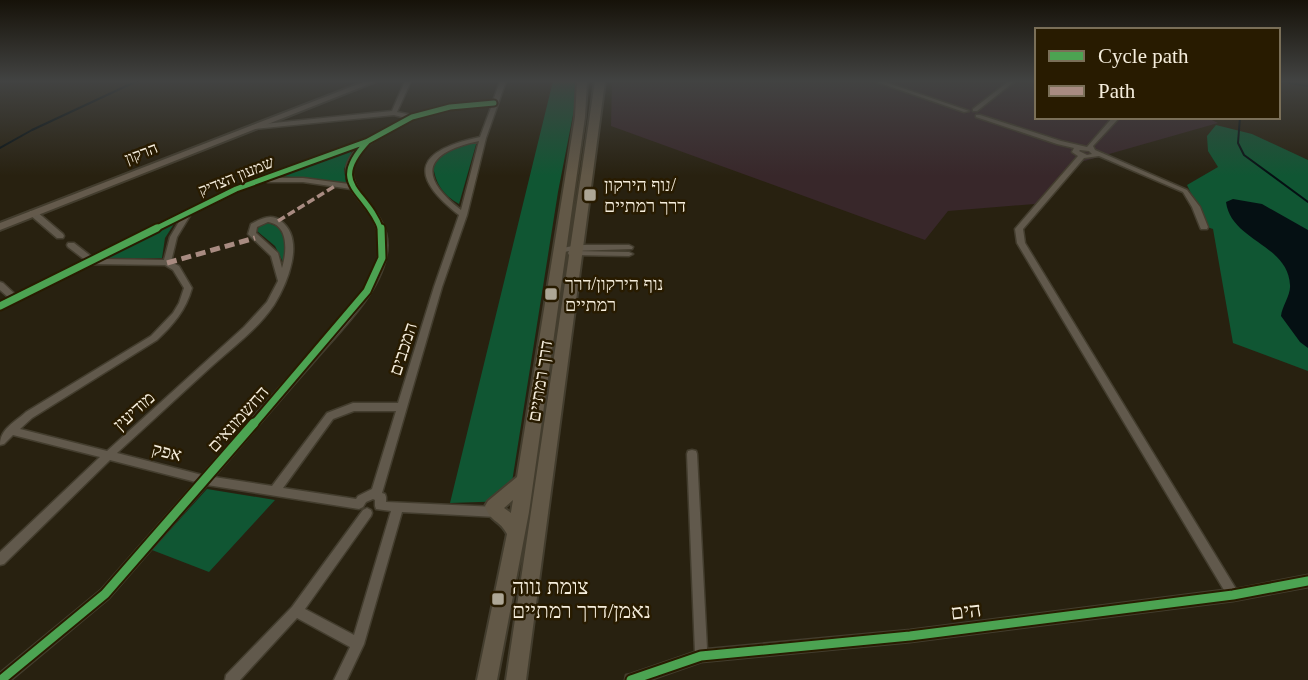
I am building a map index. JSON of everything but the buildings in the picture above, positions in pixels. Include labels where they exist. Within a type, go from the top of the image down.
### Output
[{"type":"main road","name":"דרך רמתיים","points":[[486,680],[521,509],[580,113]]},
{"type":"main road","name":"דרך רמתיים","points":[[516,680],[573,272],[599,113]]},
{"type":"main road","points":[[516,536],[510,523],[489,510],[525,480]]},
{"type":"street","name":"הרקון","points":[[0,227],[290,113]]},
{"type":"street","points":[[253,127],[394,113],[412,117]]},
{"type":"street","name":"שמעון הצדיק","points":[[0,306],[193,209],[256,181],[368,141],[412,117],[428,113]]},
{"type":"street","name":"המכבים","points":[[376,494],[463,215],[491,113]]},
{"type":"street","points":[[967,113],[969,116],[976,113],[1108,160],[1185,191],[1196,207],[1204,227]]},
{"type":"street","points":[[1115,119],[1019,229],[1021,243],[1233,595]]},
{"type":"street","points":[[463,215],[436,191],[430,179],[428,165],[431,159],[444,149],[482,138]]},
{"type":"street","points":[[256,181],[303,180],[352,187],[348,173],[354,157],[368,141]]},
{"type":"street","name":"החשמונאים","points":[[1,680],[105,594],[346,322],[381,268],[383,245],[380,226],[352,187]]},
{"type":"street","points":[[167,263],[170,242],[178,226],[193,209]]},
{"type":"street","points":[[33,213],[60,236]]},
{"type":"street","name":"מודיעין","points":[[0,561],[108,456],[242,334],[271,302],[281,279],[291,253],[291,242],[284,226],[274,219],[267,219],[254,226],[252,234],[275,255],[281,279]]},
{"type":"street","points":[[0,441],[29,415],[137,349],[166,327],[185,301],[188,288],[176,268],[167,263],[91,261],[71,245]]},
{"type":"street","points":[[560,251],[578,245],[601,250],[629,250]]},
{"type":"street","points":[[578,245],[601,250]]},
{"type":"street","points":[[573,272],[601,250]]},
{"type":"street","points":[[0,285],[15,299]]},
{"type":"street","points":[[274,491],[330,416],[353,407],[401,407]]},
{"type":"street","name":"אפק","points":[[10,430],[204,480],[363,509]]},
{"type":"street","points":[[692,454],[701,656]]},
{"type":"street","points":[[231,680],[296,611],[363,509],[365,496],[376,494],[382,500],[380,506]]},
{"type":"street","points":[[363,509],[380,506],[397,509],[541,510]]},
{"type":"street","points":[[341,680],[358,644],[397,509]]},
{"type":"street","name":"הים","points":[[631,680],[701,656],[910,636],[1233,595],[1308,581]]},
{"type":"street","points":[[296,611],[358,644]]},
{"type":"shaded area","points":[[611,113],[1035,113],[1035,119],[1210,119],[1218,123],[1081,162],[1047,203],[948,211],[925,240],[611,126]]},
{"type":"shaded area","points":[[1233,199],[1262,204],[1308,230],[1308,348],[1300,342],[1281,316],[1290,289],[1287,271],[1280,260],[1238,226],[1230,215],[1226,202]]},
{"type":"green space","points":[[545,113],[573,113],[558,192],[509,501],[450,503]]},
{"type":"green space","points":[[1216,125],[1252,134],[1308,160],[1308,371],[1233,343],[1213,229],[1207,227],[1187,185],[1218,167],[1208,151],[1207,136]]},
{"type":"green space","points":[[477,141],[459,204],[441,188],[433,165],[452,149]]},
{"type":"green space","points":[[352,151],[344,169],[346,183],[281,176]]},
{"type":"green space","points":[[266,222],[278,227],[286,241],[283,262],[275,246],[257,231],[259,226]]},
{"type":"green space","points":[[174,224],[165,238],[162,258],[102,259]]},
{"type":"green space","points":[[207,489],[275,500],[209,572],[152,550]]},
{"type":"waterway","points":[[0,148],[69,113]]},
{"type":"waterway","points":[[1240,119],[1238,143],[1244,155],[1308,202]]},
{"type":"marked path","points":[[278,221],[335,186]]},
{"type":"marked path","points":[[167,263],[255,238]]},
{"type":"cycle path","points":[[0,306],[236,189],[368,141],[412,117],[428,113]]},
{"type":"cycle path","points":[[1,680],[105,594],[360,302],[379,269],[384,246],[379,222],[354,189],[348,173],[353,157],[368,141]]},
{"type":"cycle path","points":[[631,680],[701,656],[910,636],[1233,595],[1308,581]]},
{"type":"place","name":"נוף הירקון/ דרך רמתיים","points":[[590,195]]},
{"type":"place","name":"נוף הירקון/דרך רמתיים","points":[[551,294]]},
{"type":"place","name":"צומת נווה נאמן/דרך רמתיים","points":[[498,599]]}]
